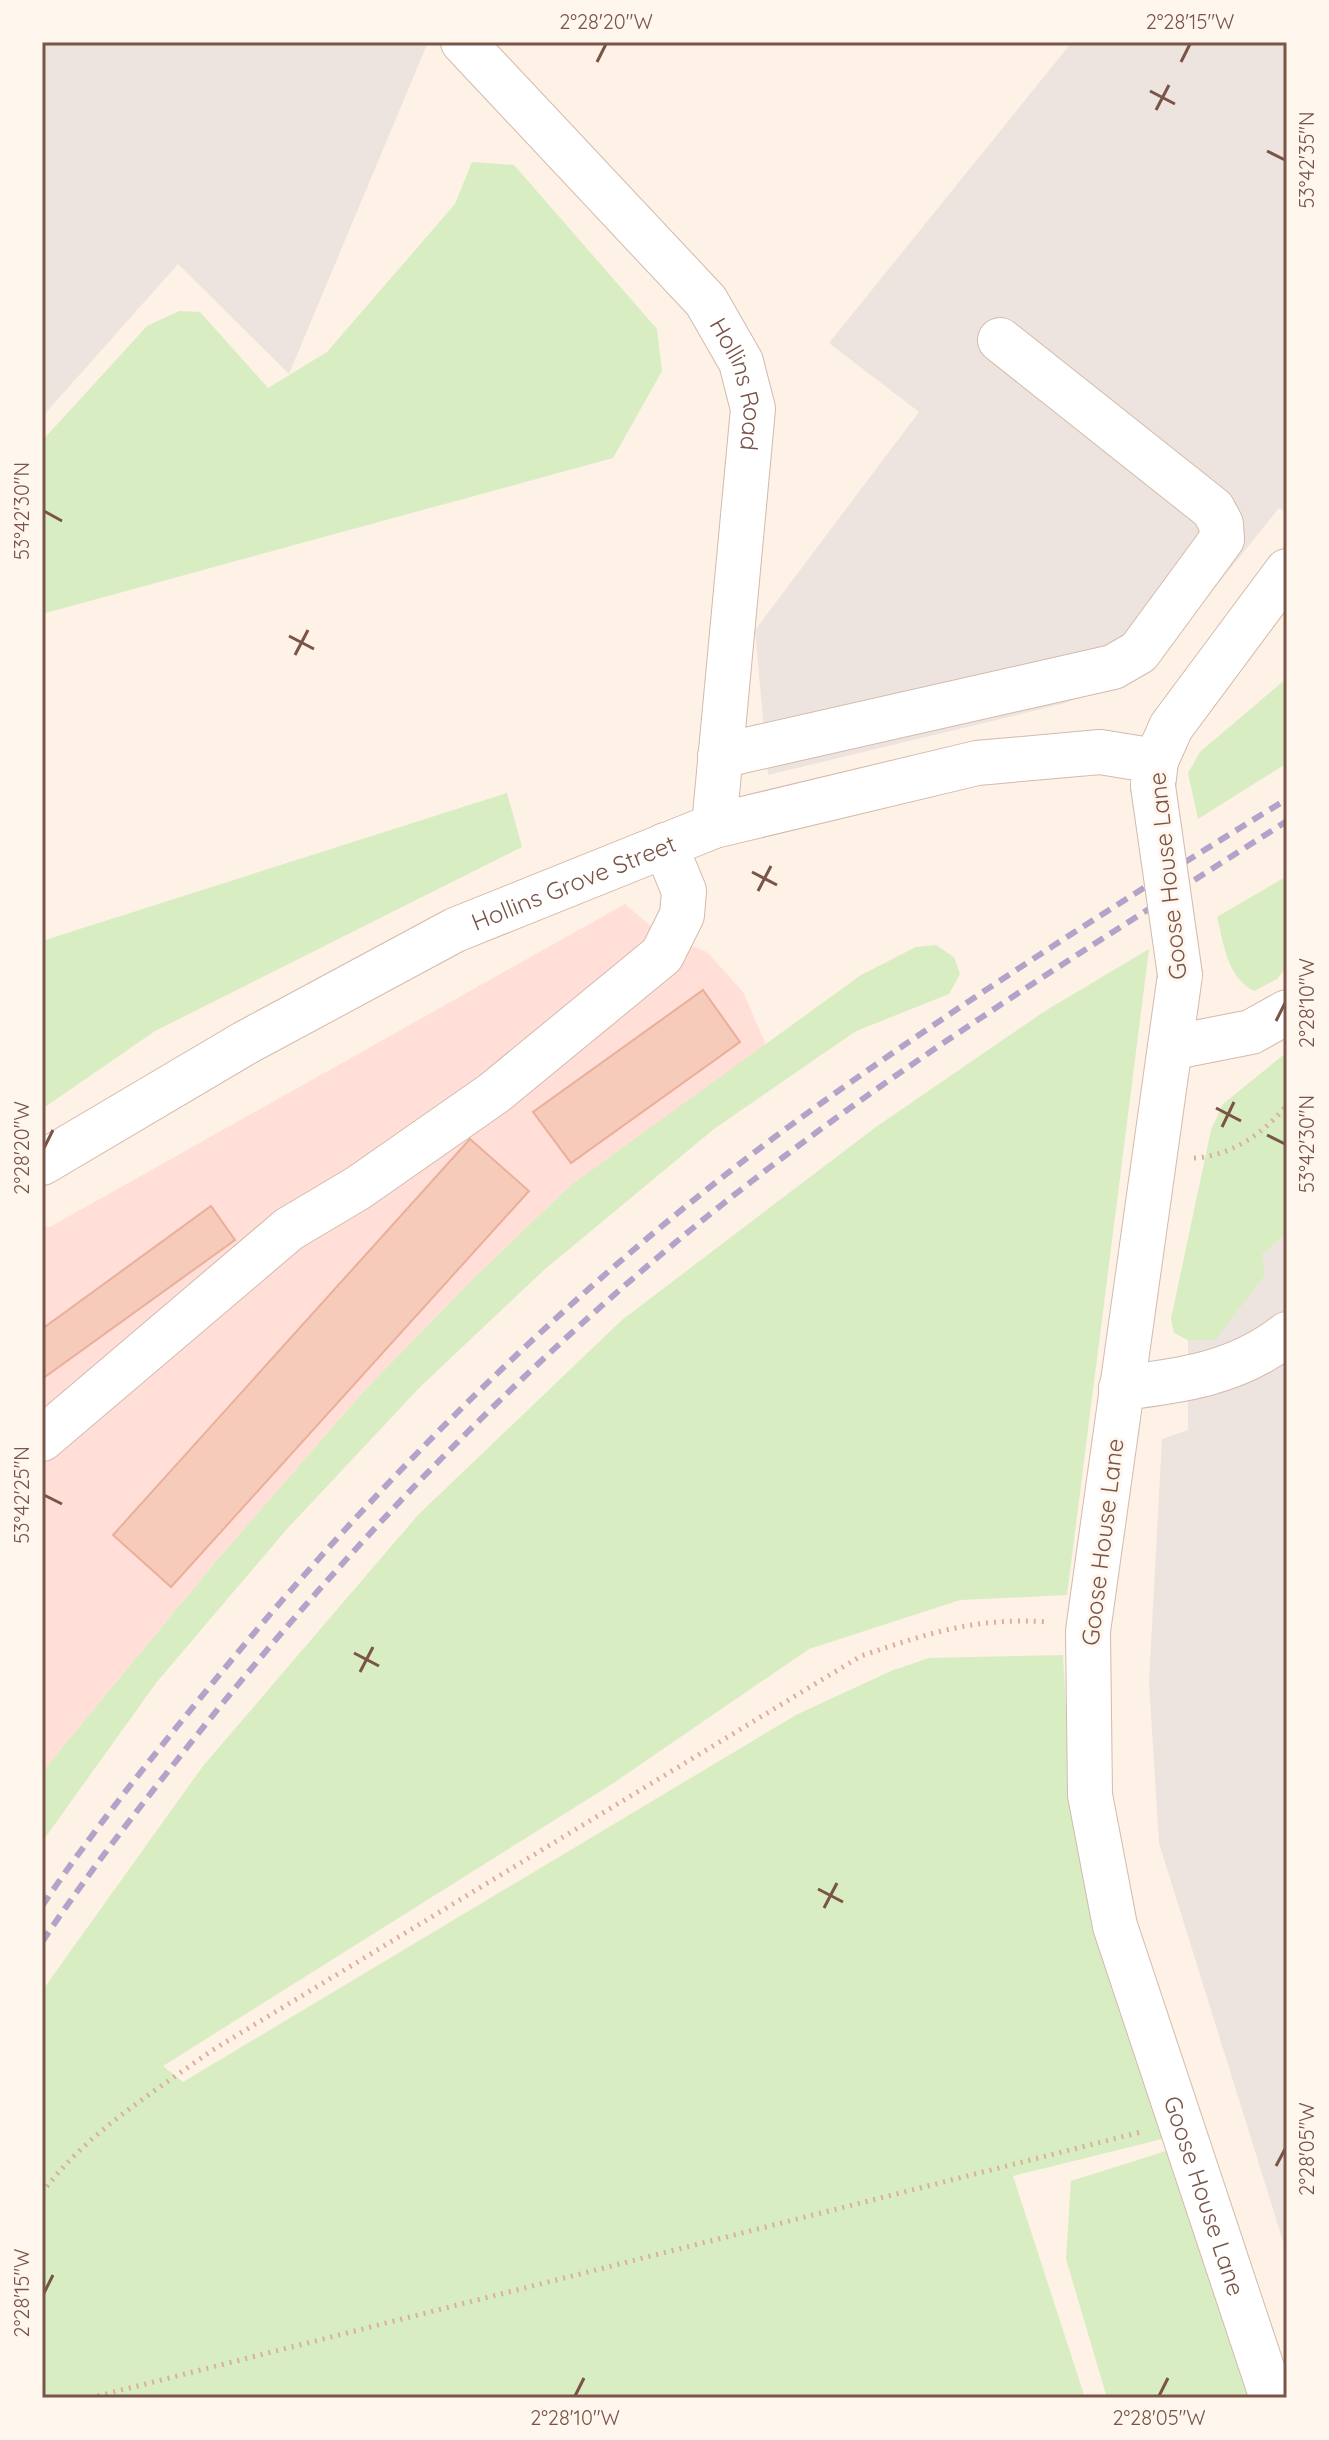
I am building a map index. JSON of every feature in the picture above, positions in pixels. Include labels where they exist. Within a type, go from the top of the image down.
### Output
[{"type":"street","name":"Hollins Road","points":[[463,42],[706,301],[741,362],[753,409],[714,826]]},
{"type":"street","points":[[720,756],[1113,667],[1139,652],[1222,539],[1221,524],[1213,509],[1000,340]]},
{"type":"street","points":[[1154,773],[1171,727],[1287,571]]},
{"type":"street","name":"Hollins Grove Street","points":[[42,1163],[245,1043],[455,930],[714,826],[977,763],[1100,752],[1154,773]]},
{"type":"street","name":"Goose House Lane","points":[[1154,773],[1180,975],[1157,1161],[1121,1388],[1089,1624],[1090,1795],[1115,1926],[1272,2398]]},
{"type":"street","points":[[42,1439],[289,1229],[358,1188],[494,1093],[662,955],[682,915],[684,891],[665,845]]},
{"type":"street","points":[[1170,1048],[1251,1032],[1287,1012]]},
{"type":"street","points":[[1121,1388],[1189,1380],[1245,1361],[1287,1334]]},
{"type":"path","points":[[1157,1161],[1217,1157],[1248,1140],[1287,1105]]},
{"type":"path","points":[[42,2193],[65,2161],[211,2051],[861,1656],[936,1631],[1002,1619],[1089,1624]]},
{"type":"path","points":[[90,2398],[1181,2122]]},
{"type":"shaded area","points":[[42,42],[428,42],[289,374],[178,264],[42,417]]},
{"type":"shaded area","points":[[1072,42],[1287,42],[1287,513],[1279,508],[1176,636],[1135,678],[1062,704],[768,775],[755,630],[919,412],[829,343]]},
{"type":"shaded area","points":[[625,904],[656,931],[707,952],[743,992],[766,1045],[571,1185],[476,1276],[363,1392],[218,1559],[42,1772],[42,1227],[50,1227]]},
{"type":"shaded area","points":[[1287,1233],[1287,2254],[1159,1843],[1149,1682],[1162,1439],[1188,1430],[1188,1340],[1215,1340],[1262,1255]]},
{"type":"green space","points":[[472,162],[514,165],[657,329],[662,371],[613,458],[42,614],[42,441],[147,326],[179,311],[200,312],[268,388],[327,352],[455,204]]},
{"type":"green space","points":[[1287,678],[1287,763],[1198,819],[1188,773],[1200,752]]},
{"type":"green space","points":[[507,793],[522,847],[155,1031],[42,1109],[42,941]]},
{"type":"green space","points":[[1287,876],[1287,966],[1277,979],[1254,991],[1232,969],[1217,917]]},
{"type":"green space","points":[[936,945],[954,957],[960,974],[949,994],[856,1031],[714,1129],[544,1270],[420,1387],[286,1530],[156,1683],[42,1842],[42,1772],[218,1559],[363,1392],[476,1276],[571,1185],[861,975],[916,947]]},
{"type":"green space","points":[[1149,949],[1067,1595],[960,1600],[809,1649],[612,1784],[163,2066],[183,2082],[796,1715],[891,1671],[929,1658],[1063,1655],[1070,1777],[1170,2137],[1013,2176],[1085,2398],[42,2398],[42,1991],[203,1766],[418,1515],[622,1320],[876,1127],[1045,1011]]},
{"type":"green space","points":[[1287,1052],[1287,1233],[1262,1255],[1265,1275],[1215,1340],[1188,1340],[1174,1333],[1171,1319],[1211,1130],[1223,1104]]},
{"type":"green space","points":[[1166,2151],[1252,2398],[1107,2398],[1066,2259],[1071,2181]]},
{"type":"building","points":[[703,990],[740,1042],[571,1163],[533,1112]]},
{"type":"building","points":[[470,1139],[529,1191],[171,1587],[113,1535]]},
{"type":"building","points":[[211,1206],[235,1240],[42,1379],[42,1329]]},
{"type":"railway","points":[[42,1906],[145,1766],[279,1604],[421,1449],[574,1302],[654,1233],[820,1104],[1051,947],[1287,799]]},
{"type":"railway","points":[[42,1942],[163,1778],[330,1578],[462,1437],[603,1305],[752,1181],[882,1085],[1015,995],[1287,821]]}]
